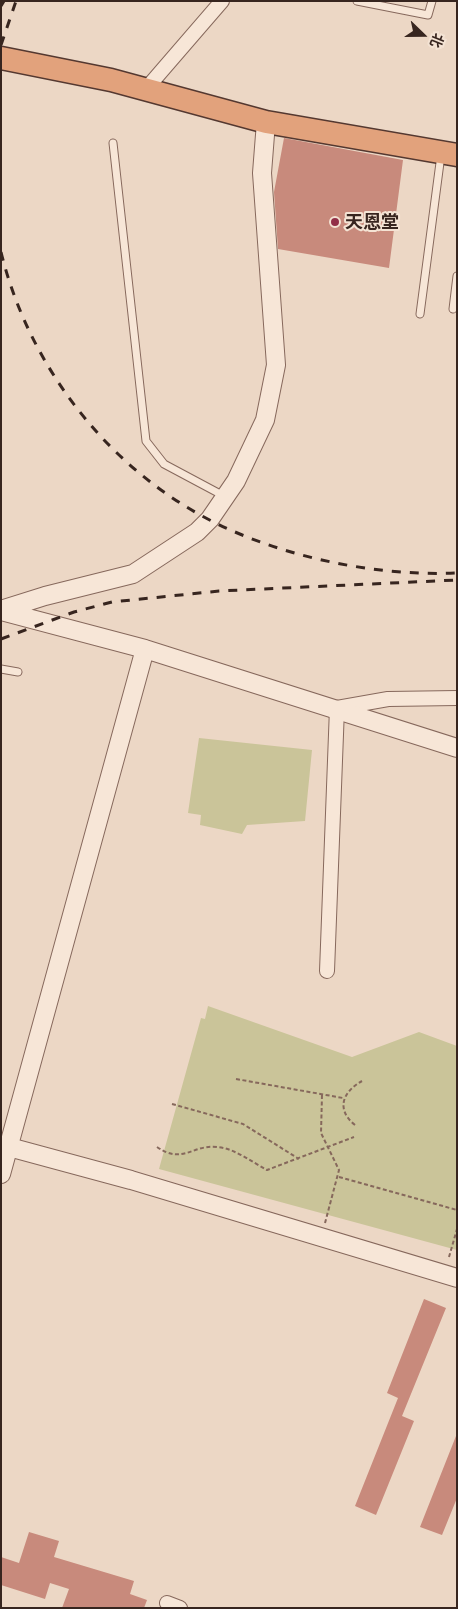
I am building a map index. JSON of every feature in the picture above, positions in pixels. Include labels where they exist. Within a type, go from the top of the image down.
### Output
[{"type":"highway","points":[[1,58],[111,80],[266,122],[449,153]]},
{"type":"street","points":[[146,89],[222,1]]},
{"type":"street","points":[[1,611],[45,596],[133,574],[196,532],[210,519],[236,481],[265,420],[276,365],[262,173],[266,122]]},
{"type":"street","points":[[1,611],[145,649],[337,708],[457,748]]},
{"type":"street","points":[[1,1174],[145,649]]},
{"type":"street","points":[[337,708],[388,699],[457,698]]},
{"type":"street","points":[[385,724],[388,699]]},
{"type":"street","points":[[327,971],[337,708]]},
{"type":"street","points":[[8,1147],[131,1180],[457,1278]]},
{"type":"lane","points":[[358,1],[428,15],[432,1]]},
{"type":"lane","points":[[113,143],[146,441],[164,464],[224,496]]},
{"type":"lane","points":[[420,314],[449,153]]},
{"type":"lane","points":[[453,309],[457,276]]},
{"type":"lane","points":[[1,669],[18,672]]},
{"type":"path","points":[[236,1079],[343,1098]]},
{"type":"path","points":[[355,1125],[345,1115],[342,1106],[343,1098],[349,1090],[362,1081]]},
{"type":"path","points":[[322,1095],[320,1133],[339,1170],[325,1223]]},
{"type":"path","points":[[172,1104],[243,1124],[300,1159]]},
{"type":"path","points":[[157,1147],[175,1154],[185,1155],[217,1146],[231,1151],[267,1170],[327,1149],[354,1137]]},
{"type":"path","points":[[338,1176],[457,1210]]},
{"type":"path","points":[[450,1257],[457,1229]]},
{"type":"shaded area","points":[[199,738],[312,750],[305,821],[247,825],[242,834],[200,825],[201,815],[188,813]]},
{"type":"shaded area","points":[[208,1006],[352,1057],[419,1032],[457,1046],[457,1250],[159,1169],[201,1018],[205,1019]]},
{"type":"building","name":"天恩堂","points":[[284,138],[403,160],[389,268],[278,249],[274,192]]},
{"type":"building","points":[[424,1299],[446,1308],[402,1416],[414,1421],[376,1515],[355,1506],[398,1398],[387,1393]]},
{"type":"building","points":[[456,1436],[457,1498],[442,1535],[420,1527]]},
{"type":"building","points":[[29,1532],[59,1541],[54,1557],[134,1581],[130,1594],[147,1600],[144,1608],[62,1608],[69,1589],[50,1583],[45,1599],[1,1585],[1,1557],[19,1563]]},
{"type":"railway","points":[[1,6],[4,1]]},
{"type":"railway","points":[[1,45],[16,1]]},
{"type":"railway","points":[[1,252],[12,290],[28,327],[46,363],[68,397],[93,428],[121,457],[152,483],[185,506],[215,523],[281,549],[316,559],[388,571],[457,573]]},
{"type":"railway","points":[[1,639],[74,612],[112,602],[219,591],[457,580]]},
{"type":"place","name":"天恩堂","points":[[335,222]]}]
